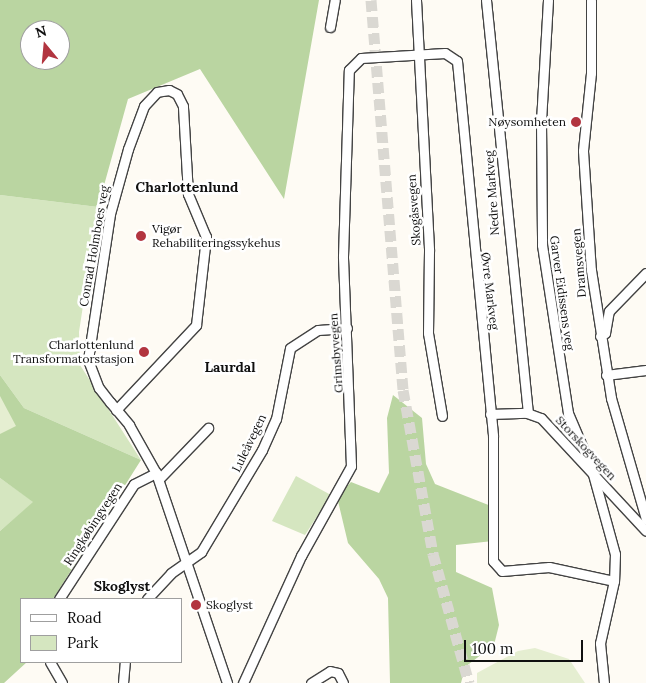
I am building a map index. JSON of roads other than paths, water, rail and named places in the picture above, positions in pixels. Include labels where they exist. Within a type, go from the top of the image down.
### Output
[{"type":"street","points":[[330,27],[334,0]]},
{"type":"street","name":"Skogåsvegen","points":[[416,0],[417,54],[429,251],[428,333],[442,416]]},
{"type":"street","name":"Nedre Markveg","points":[[486,0],[528,413]]},
{"type":"street","name":"Garver Eidissens veg","points":[[548,0],[541,122],[542,245],[567,407],[592,473],[615,554],[614,581],[600,643],[604,683]]},
{"type":"street","name":"Dramsvegen","points":[[591,0],[591,73],[583,151],[600,336],[606,375],[646,519]]},
{"type":"street","name":"Grimsbyvegen","points":[[243,683],[301,556],[351,466],[344,256],[349,66],[361,58],[417,54]]},
{"type":"street","name":"Øvre Markveg","points":[[417,54],[450,54],[457,61],[490,414],[492,558],[496,568],[506,571],[556,568],[614,581]]},
{"type":"street","name":"Conrad Holmboes veg","points":[[116,410],[195,330],[206,237],[187,188],[183,106],[177,94],[164,90],[144,106],[128,148],[110,214],[90,337],[89,366],[116,410],[157,476],[227,683]]},
{"type":"street","points":[[600,336],[605,333],[609,311],[646,273]]},
{"type":"street","name":"Luleåvegen","points":[[149,598],[201,552],[262,450],[276,420],[290,348],[318,330],[347,328]]},
{"type":"street","points":[[606,375],[646,370]]},
{"type":"street","points":[[490,414],[528,413]]},
{"type":"street","name":"Storskogvegen","points":[[528,413],[552,428],[646,532]]},
{"type":"street","points":[[157,476],[208,428]]},
{"type":"street","name":"Ringkøbingvegen","points":[[60,598],[134,484],[157,476]]},
{"type":"street","points":[[51,663],[62,683]]},
{"type":"street","points":[[123,683],[125,663]]},
{"type":"street","points":[[312,683],[330,671],[338,673],[344,683]]},
{"type":"tunnel","points":[[371,0],[403,390],[433,554],[469,683]]},
{"type":"place","name":"Nøysomheten","points":[[576,122]]},
{"type":"place","name":"Vigør Rehabiliteringssykehus","points":[[141,236]]},
{"type":"place","name":"Charlottenlund Transformatorstasjon","points":[[144,352]]},
{"type":"place","name":"Skoglyst","points":[[196,605]]},
{"type":"district","name":"Charlottenlund","points":[[187,187]]},
{"type":"district","name":"Laurdal","points":[[230,367]]},
{"type":"district","name":"Skoglyst","points":[[122,586]]}]
